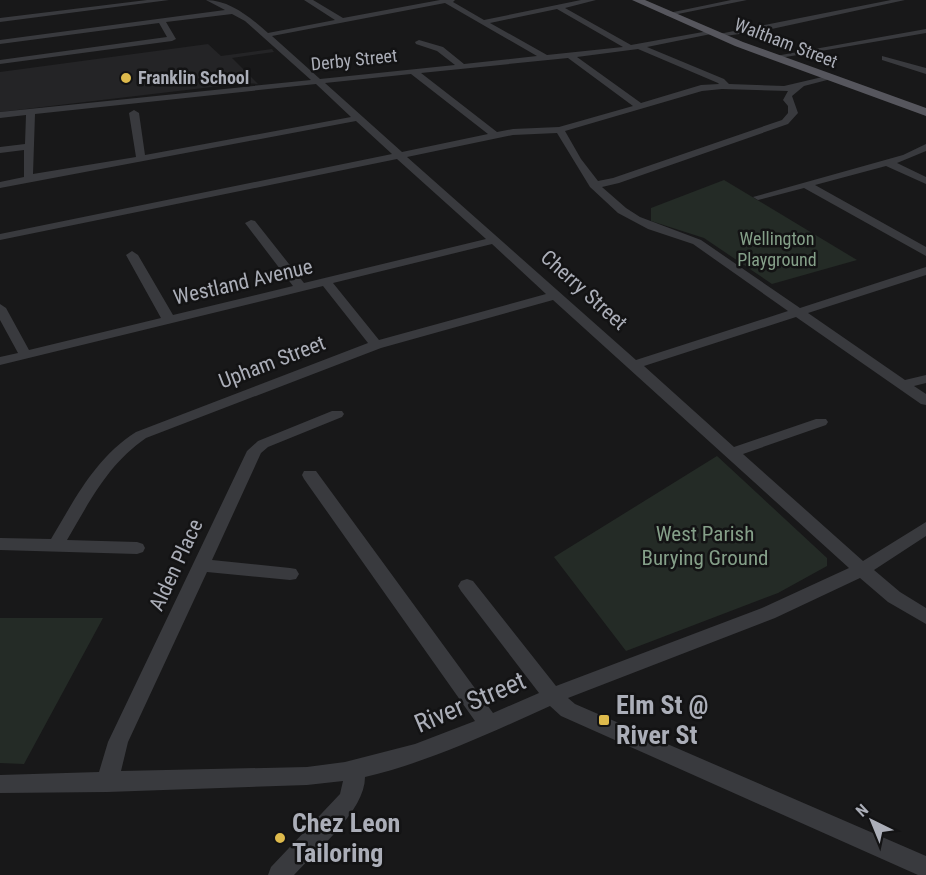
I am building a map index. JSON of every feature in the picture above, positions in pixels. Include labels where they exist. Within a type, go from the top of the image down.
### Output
[{"type":"main road","name":"Waltham Street","points":[[637,0],[714,34],[774,57],[923,109]]},
{"type":"street","points":[[0,20],[165,0]]},
{"type":"street","name":"Cherry Street","points":[[210,0],[246,17],[267,35],[862,570],[894,597],[926,617]]},
{"type":"street","points":[[308,0],[342,21]]},
{"type":"street","points":[[484,22],[592,0]]},
{"type":"street","points":[[668,14],[743,0]]},
{"type":"street","name":"Derby Street","points":[[0,115],[631,48],[760,29],[901,0]]},
{"type":"street","points":[[267,35],[448,1],[544,57]]},
{"type":"street","points":[[558,7],[631,48]]},
{"type":"street","points":[[0,42],[235,11]]},
{"type":"street","points":[[0,62],[172,39],[161,21]]},
{"type":"street","points":[[774,57],[926,30]]},
{"type":"street","points":[[419,42],[440,49],[461,65]]},
{"type":"street","points":[[641,46],[721,81],[726,86]]},
{"type":"street","points":[[569,55],[639,106]]},
{"type":"street","points":[[885,58],[926,71]]},
{"type":"street","points":[[411,70],[496,136]]},
{"type":"street","points":[[0,237],[496,136],[530,130],[560,130],[698,89],[726,86],[780,89],[800,86],[828,77]]},
{"type":"street","points":[[788,102],[789,93],[800,86]]},
{"type":"street","points":[[594,185],[781,124],[792,116],[792,108],[788,102],[753,88]]},
{"type":"street","points":[[30,180],[31,111]]},
{"type":"street","points":[[134,113],[141,159]]},
{"type":"street","points":[[0,185],[358,118]]},
{"type":"street","points":[[560,130],[574,158],[594,185],[637,220],[652,228],[694,240],[926,401]]},
{"type":"street","points":[[0,150],[30,146]]},
{"type":"street","points":[[758,197],[907,157],[926,147]]},
{"type":"street","points":[[887,162],[926,181]]},
{"type":"street","points":[[805,184],[926,252]]},
{"type":"street","points":[[251,223],[302,288]]},
{"type":"street","name":"Westland Avenue","points":[[0,361],[495,240]]},
{"type":"street","points":[[132,255],[169,320]]},
{"type":"street","points":[[634,365],[926,271]]},
{"type":"street","points":[[326,282],[375,345]]},
{"type":"street","name":"Upham Street","points":[[56,545],[104,466],[134,439],[375,345],[556,295]]},
{"type":"street","points":[[0,308],[25,354]]},
{"type":"street","points":[[903,386],[926,379]]},
{"type":"street","name":"Alden Place","points":[[106,783],[118,742],[256,448],[337,414]]},
{"type":"street","points":[[731,453],[821,422]]},
{"type":"street","points":[[310,475],[489,724]]},
{"type":"street","name":"River Street","points":[[0,784],[307,776],[354,771],[417,754],[553,696],[787,605],[862,570],[926,528]]},
{"type":"street","points":[[0,544],[137,548]]},
{"type":"street","points":[[201,565],[290,574]]},
{"type":"street","points":[[467,586],[553,696],[577,715],[926,867]]},
{"type":"street","points":[[279,875],[348,801],[355,783],[354,771]]},
{"type":"shaded area","name":"Franklin School","points":[[208,44],[221,56],[272,49],[274,52],[232,58],[258,84],[246,83],[0,112],[0,72]]},
{"type":"green space","name":"Wellington Playground","points":[[724,180],[857,260],[772,284],[704,238],[651,221],[651,208]]},
{"type":"green space","name":"West Parish Burying Ground","points":[[717,456],[827,558],[827,566],[778,593],[626,651],[554,557]]},
{"type":"green space","points":[[0,618],[103,618],[24,764],[0,763]]},
{"type":"place","name":"Franklin School","points":[[126,78]]},
{"type":"place","name":"Elm St @ River St","points":[[604,720]]},
{"type":"place","name":"Chez Leon Tailoring","points":[[280,838]]}]
